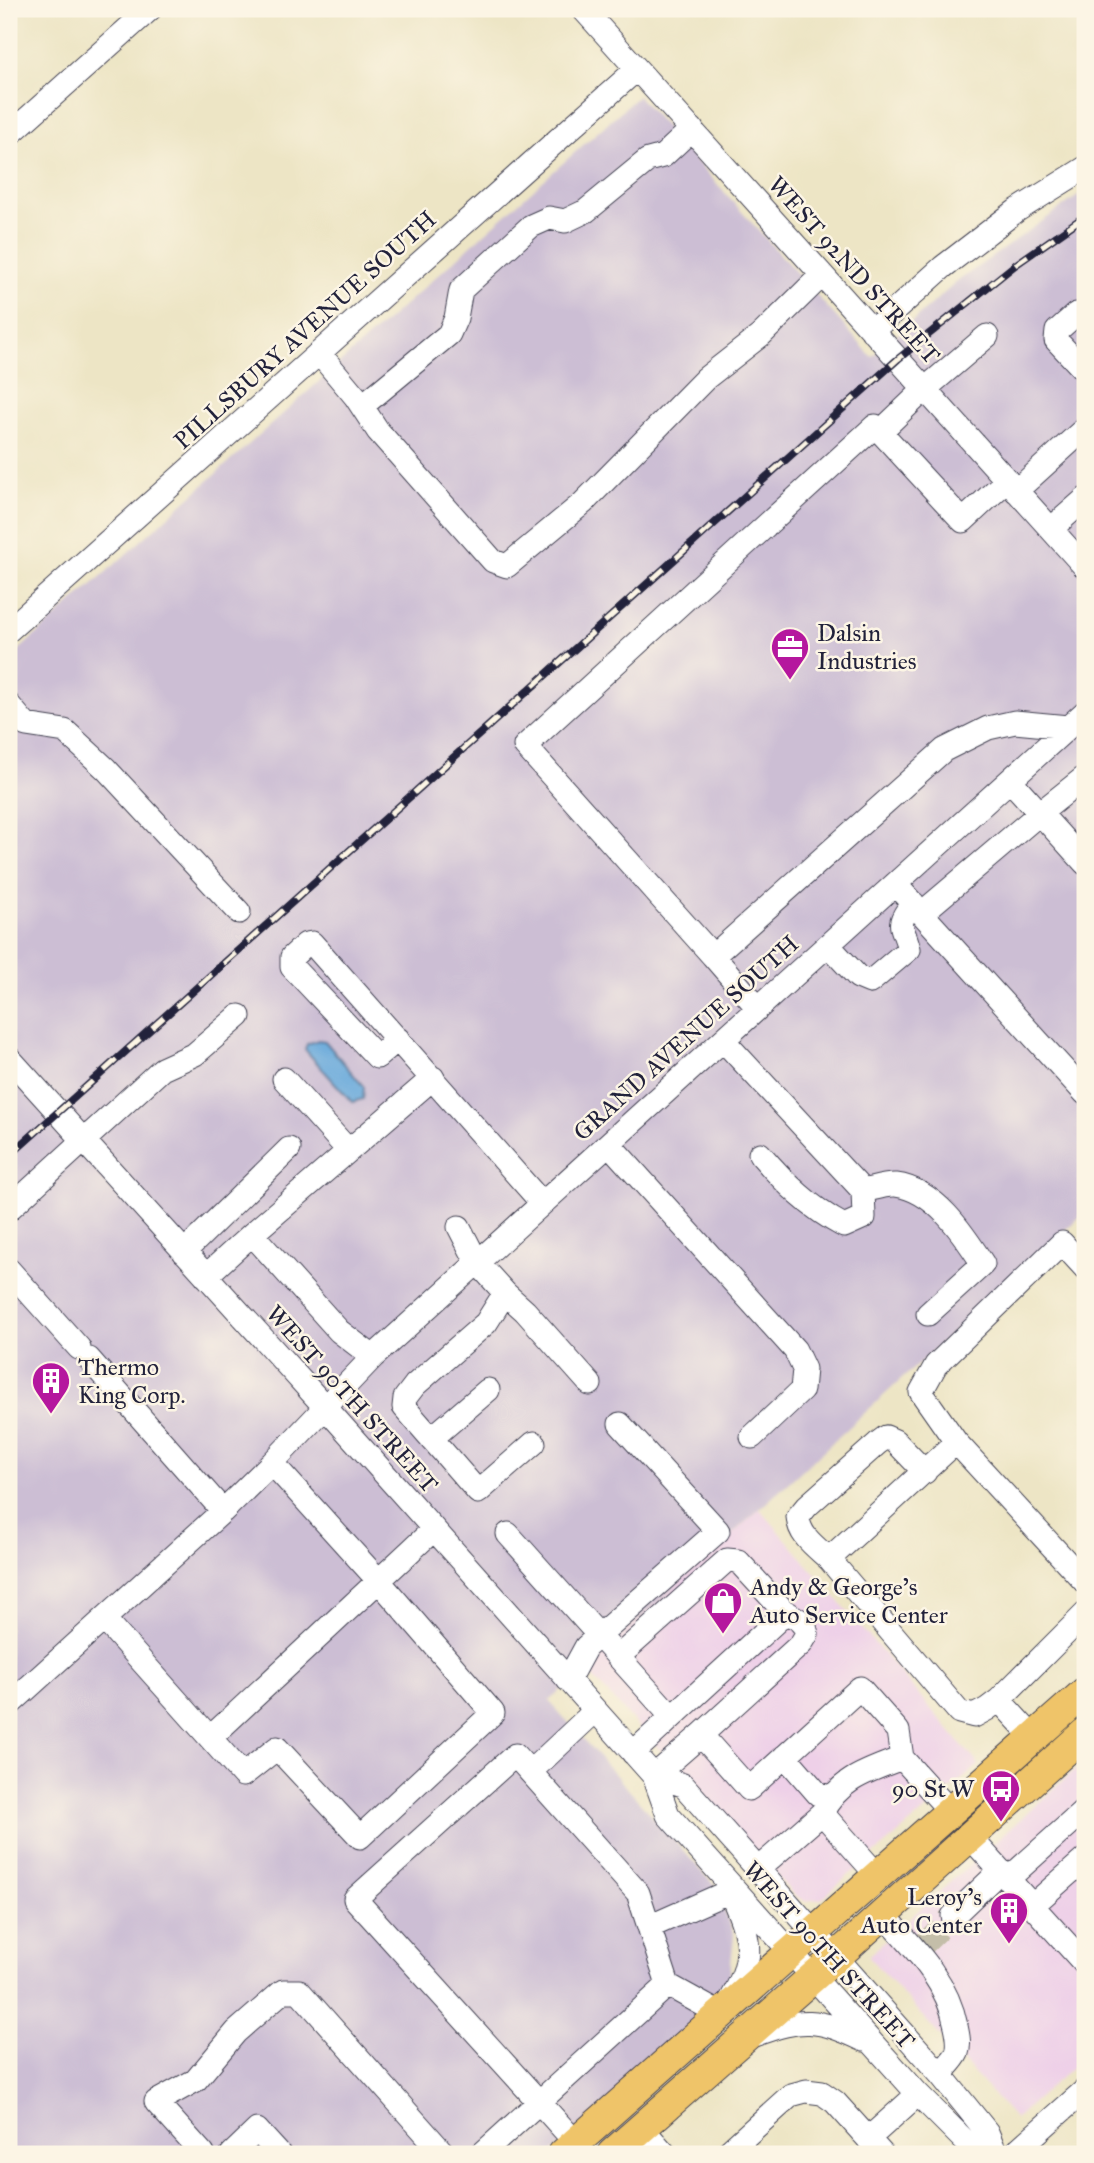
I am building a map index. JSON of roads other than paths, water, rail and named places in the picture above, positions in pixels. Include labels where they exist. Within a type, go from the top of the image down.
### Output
[{"type":"main road","points":[[570,2148],[1085,1692]]},
{"type":"main road","points":[[612,2154],[1085,1734]]},
{"type":"street","points":[[9,135],[149,9]]},
{"type":"street","name":"WEST 92ND STREET","points":[[583,9],[1085,567]]},
{"type":"street","name":"PILLSBURY AVENUE SOUTH","points":[[9,630],[637,69]]},
{"type":"street","points":[[362,406],[449,334],[457,318],[461,290],[531,226],[549,218],[565,221],[586,211],[648,160],[663,156],[692,130]]},
{"type":"street","points":[[872,331],[943,267],[1016,211],[1085,168]]},
{"type":"street","points":[[319,353],[362,406],[378,431],[493,561],[507,566],[583,503],[706,377],[761,335],[822,275]]},
{"type":"street","points":[[1085,316],[1076,314],[1057,331],[1056,340],[1085,371]]},
{"type":"street","points":[[880,432],[987,336]]},
{"type":"street","points":[[758,1008],[525,746],[875,426],[963,521],[1082,430]]},
{"type":"street","points":[[1051,529],[1085,499]]},
{"type":"street","points":[[9,705],[26,724],[65,731],[106,769],[239,912]]},
{"type":"street","points":[[713,956],[944,750],[988,728],[1015,722],[1077,720]]},
{"type":"street","name":"GRAND AVENUE SOUTH","points":[[9,1705],[223,1511],[373,1357],[1077,720]]},
{"type":"street","points":[[828,945],[858,977],[870,982],[909,949],[901,928],[901,917],[917,908],[1085,777]]},
{"type":"street","points":[[1010,780],[1085,863]]},
{"type":"street","points":[[895,884],[1085,1093]]},
{"type":"street","points":[[398,1039],[377,1057],[292,967],[292,957],[306,944],[312,943],[433,1078],[542,1203]]},
{"type":"street","points":[[9,1209],[162,1069],[194,1054],[239,1016]]},
{"type":"street","points":[[723,1040],[863,1191],[864,1217],[844,1226],[824,1215],[786,1185],[760,1154]]},
{"type":"street","name":"WEST 90TH STREET","points":[[9,1058],[654,1776],[668,1815],[726,1884],[814,1977],[918,2094],[971,2147],[983,2154]]},
{"type":"street","points":[[206,1276],[433,1078]]},
{"type":"street","points":[[284,1079],[348,1150]]},
{"type":"street","points":[[609,1143],[795,1350],[804,1369],[802,1390],[752,1437]]},
{"type":"street","points":[[184,1252],[289,1149]]},
{"type":"street","points":[[863,1191],[895,1185],[930,1197],[984,1264],[928,1314]]},
{"type":"street","points":[[458,1227],[477,1262],[590,1384]]},
{"type":"street","points":[[252,1234],[340,1331],[373,1357]]},
{"type":"street","points":[[1085,1268],[1062,1243],[936,1365],[921,1392],[956,1442],[1085,1582]]},
{"type":"street","points":[[9,1270],[223,1511]]},
{"type":"street","points":[[505,1293],[486,1323],[415,1385],[405,1398],[404,1407],[478,1492],[534,1443]]},
{"type":"street","points":[[432,1438],[488,1390]]},
{"type":"street","points":[[568,1680],[586,1647],[718,1531],[620,1424]]},
{"type":"street","points":[[925,1472],[887,1437],[817,1497],[797,1517],[798,1525],[806,1538],[829,1559],[959,1712],[974,1716],[999,1700],[1085,1614]]},
{"type":"street","points":[[829,1559],[956,1442]]},
{"type":"street","points":[[104,1619],[243,1775],[277,1748],[360,1837],[493,1713],[272,1463]]},
{"type":"street","points":[[211,1737],[433,1530]]},
{"type":"street","points":[[508,1534],[671,1717]]},
{"type":"street","points":[[618,1657],[727,1560],[738,1561],[783,1610],[805,1627],[807,1634],[801,1644],[654,1776]]},
{"type":"street","points":[[633,1753],[781,1617],[783,1610]]},
{"type":"street","points":[[701,1735],[749,1789],[860,1688],[898,1731],[902,1758],[951,1812]]},
{"type":"street","points":[[999,1700],[1034,1738]]},
{"type":"street","points":[[530,1772],[595,1711]]},
{"type":"street","points":[[570,2148],[540,2103],[355,1899],[515,1755],[638,1893],[649,1927],[668,1985],[722,2015],[737,1990],[745,1970],[748,1952],[748,1936],[726,1884],[649,1927]]},
{"type":"street","points":[[785,1756],[818,1794],[878,1876]]},
{"type":"street","points":[[758,1869],[856,1776],[902,1758]]},
{"type":"street","name":"WEST 90TH STREET","points":[[654,1776],[683,1785],[940,2074],[987,2132],[996,2154]]},
{"type":"street","points":[[953,1916],[1085,1810]]},
{"type":"street","points":[[970,1837],[1085,1964]]},
{"type":"street","points":[[1032,1906],[1085,1859]]},
{"type":"street","points":[[884,1915],[920,1948],[943,1987],[959,2039],[956,2054],[940,2074]]},
{"type":"street","points":[[483,2153],[668,1985]]},
{"type":"street","points":[[203,2154],[156,2102],[196,2080],[236,2032],[283,1991],[299,1991],[444,2154]]},
{"type":"street","points":[[744,2038],[778,2026],[808,2021],[838,2028],[874,2045]]},
{"type":"street","points":[[1013,2154],[1085,2090]]},
{"type":"street","points":[[726,2154],[791,2095],[806,2091],[822,2093],[835,2102],[875,2146],[918,2094]]},
{"type":"street","points":[[642,2128],[665,2154]]},
{"type":"street","points":[[232,2154],[257,2130],[279,2154]]},
{"type":"water","points":[[318,1040],[325,1041],[364,1087],[363,1099],[352,1102],[305,1049],[307,1044]]},
{"type":"tunnel","points":[[923,1945],[953,1916]]},
{"type":"railway","points":[[9,1156],[898,359],[1015,265],[1085,216]]},
{"type":"place","name":"Dalsin Industries","points":[[790,681]]},
{"type":"place","name":"Thermo King Corp.","points":[[51,1415]]},
{"type":"place","name":"Andy & George's Auto Service Center","points":[[723,1635]]},
{"type":"place","name":"90 St W","points":[[1001,1823]]},
{"type":"place","name":"Leroy's Auto Center","points":[[1009,1945]]}]
